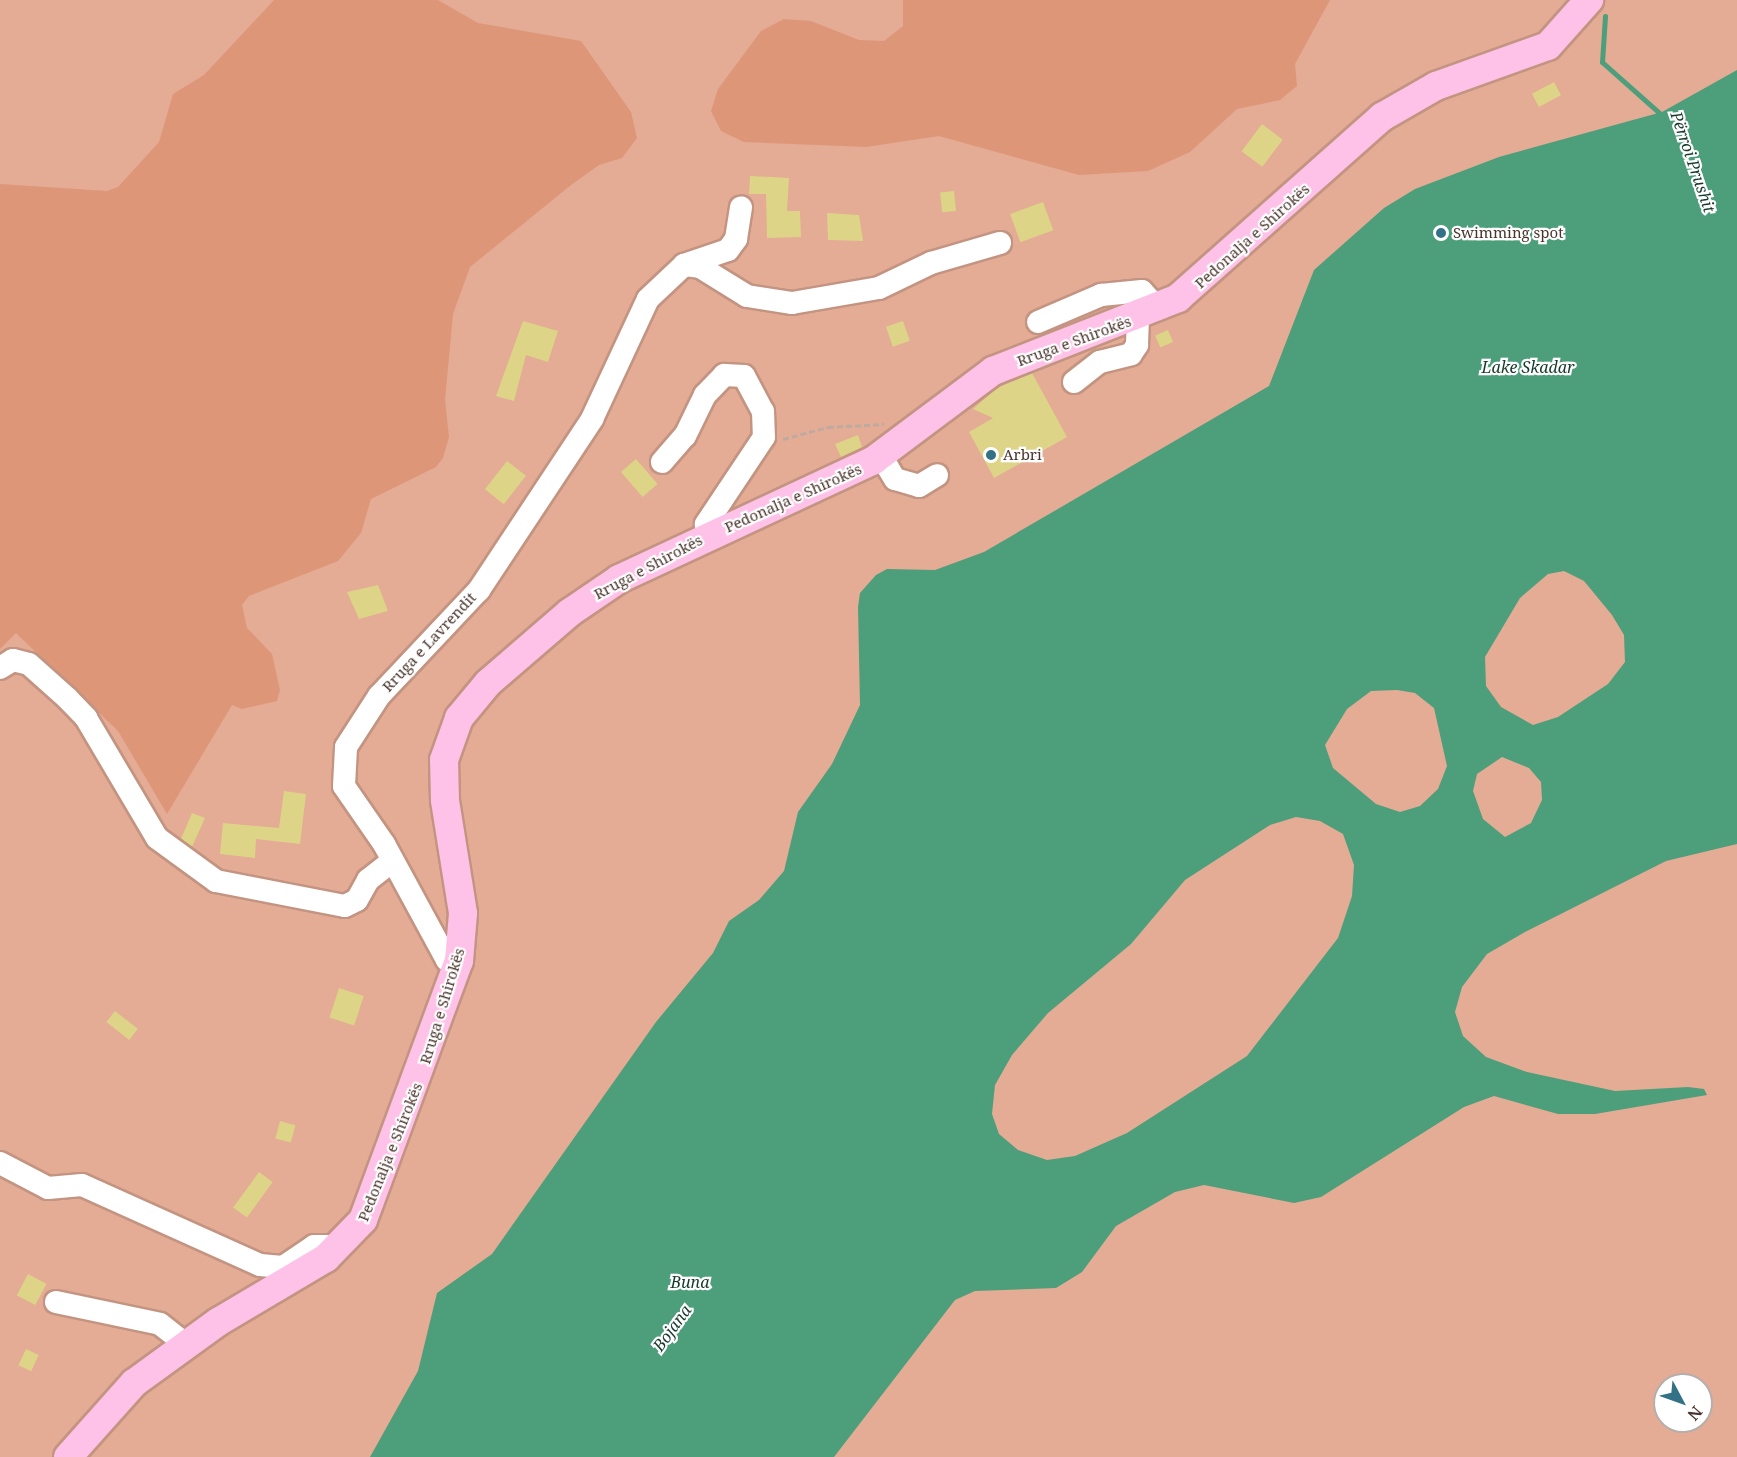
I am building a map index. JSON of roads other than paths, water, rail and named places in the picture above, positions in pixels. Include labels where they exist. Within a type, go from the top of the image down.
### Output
[{"type":"main road","name":"Rruga e Shirokës","points":[[68,1457],[134,1383],[186,1344],[341,1246],[370,1204],[458,964],[463,913],[443,777],[448,741],[459,718],[488,683],[585,601],[710,534],[889,450],[993,371],[1148,313],[1200,282],[1382,117],[1436,86],[1548,46],[1589,0]]},
{"type":"street","name":"Rruga e Lavrendit","points":[[458,964],[447,960],[390,863],[384,844],[344,786],[346,747],[379,696],[479,590],[592,419],[636,319],[665,280],[684,265],[728,250],[736,239],[741,207]]},
{"type":"street","points":[[684,265],[700,267],[747,296],[792,303],[879,288],[931,262],[1000,243]]},
{"type":"street","points":[[1038,322],[1101,295],[1142,291],[1148,313],[1137,345],[1131,354],[1100,362],[1074,382]]},
{"type":"street","points":[[662,462],[724,375],[744,376],[763,411],[764,437],[706,524],[710,534]]},
{"type":"street","points":[[889,450],[896,479],[920,486],[937,475]]},
{"type":"street","points":[[0,668],[14,660],[29,664],[66,698],[86,718],[157,838],[216,881],[345,906],[357,900],[368,880],[390,863]]},
{"type":"street","points":[[0,1163],[48,1188],[82,1185],[260,1265],[283,1267],[314,1246],[341,1246]]},
{"type":"street","points":[[56,1302],[160,1324],[186,1344]]},
{"type":"water","name":"Lake Skadar","points":[[1737,70],[1737,844],[1666,861],[1525,932],[1487,954],[1462,987],[1455,1012],[1463,1036],[1486,1057],[1527,1072],[1615,1091],[1688,1087],[1704,1089],[1707,1095],[1595,1114],[1558,1114],[1494,1096],[1464,1107],[1321,1197],[1294,1203],[1204,1185],[1175,1192],[1116,1226],[1082,1272],[1056,1288],[975,1291],[955,1300],[834,1457],[370,1457],[418,1371],[437,1293],[492,1254],[656,1022],[713,953],[729,921],[759,900],[784,871],[798,812],[832,764],[860,705],[858,607],[860,593],[876,575],[887,569],[935,570],[984,552],[1269,386],[1314,270],[1384,208],[1415,189],[1499,157],[1662,112]],"holes":[[[1564,571],[1584,581],[1612,615],[1624,635],[1625,662],[1608,684],[1558,717],[1533,725],[1501,707],[1486,686],[1485,657],[1520,598],[1548,574]],[[1397,690],[1415,693],[1434,708],[1447,766],[1438,789],[1420,806],[1400,812],[1376,804],[1333,768],[1325,745],[1347,709],[1371,691]],[[1502,757],[1529,768],[1541,782],[1542,800],[1531,823],[1505,837],[1483,819],[1473,791],[1477,774]],[[1296,817],[1320,821],[1343,834],[1354,865],[1352,896],[1338,938],[1247,1056],[1127,1133],[1075,1156],[1047,1160],[1018,1150],[999,1134],[992,1114],[995,1085],[1012,1055],[1048,1013],[1131,944],[1185,880],[1270,825]]]},
{"type":"waterway","name":"Përroi Prushit","points":[[1605,16],[1602,62],[1664,117]]},
{"type":"place","name":"Swimming spot","points":[[1441,233]]},
{"type":"place","name":"Arbri","points":[[991,455]]},
{"type":"water label","name":"Buna","points":[[690,1282]]},
{"type":"water label","name":"Bojana","points":[[672,1328]]}]
